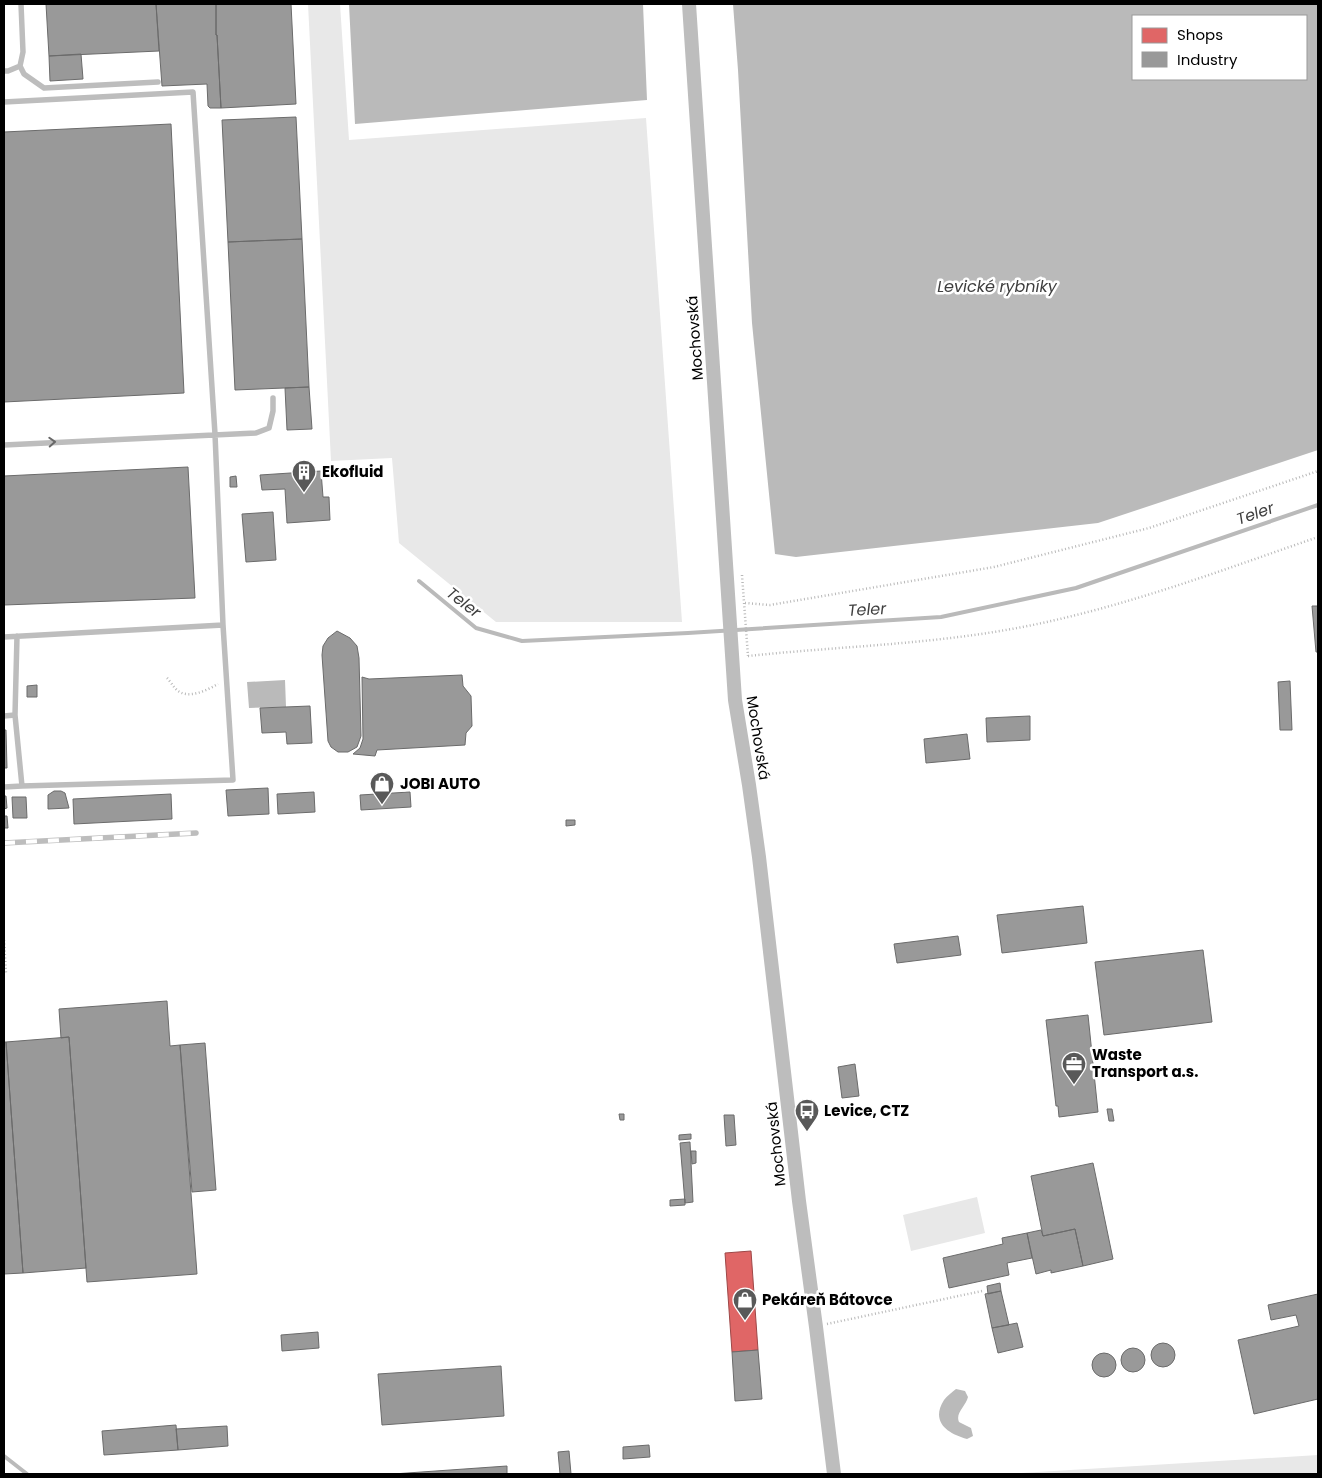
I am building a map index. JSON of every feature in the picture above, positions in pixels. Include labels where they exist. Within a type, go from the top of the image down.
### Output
[{"type":"street","name":"Mochovská","points":[[688,4],[735,700],[749,785],[775,988],[799,1201],[834,1474]]},
{"type":"lane","points":[[21,4],[23,52],[20,66],[24,74],[44,88],[158,82]]},
{"type":"lane","points":[[4,71],[20,66]]},
{"type":"lane","points":[[4,102],[193,92],[215,434],[222,625],[232,780],[4,787]]},
{"type":"lane","points":[[4,445],[256,433],[269,428],[273,411],[273,398]]},
{"type":"lane","points":[[4,637],[222,625]]},
{"type":"lane","points":[[17,636],[15,715],[22,786]]},
{"type":"lane","points":[[4,716],[15,715]]},
{"type":"path","points":[[729,610],[770,605],[994,567],[1149,528],[1318,471]]},
{"type":"path","points":[[731,651],[748,656],[926,641],[1000,631],[1058,619],[1154,593],[1318,537]]},
{"type":"path","points":[[746,620],[748,656]]},
{"type":"path","points":[[167,678],[179,691],[194,694],[208,690],[226,680]]},
{"type":"path","points":[[4,940],[6,973]]},
{"type":"path","points":[[816,1327],[982,1291]]},
{"type":"shaded area","points":[[308,4],[340,4],[349,140],[646,118],[682,622],[496,622],[399,543],[392,458],[331,461]]},
{"type":"shaded area","points":[[977,1197],[985,1233],[911,1251],[903,1215]]},
{"type":"shaded area","points":[[1318,1455],[1318,1474],[1017,1474],[1021,1473]]},
{"type":"water","points":[[349,4],[643,4],[647,100],[355,124]]},
{"type":"water","name":"Levické rybníky","points":[[733,4],[1318,4],[1318,450],[1098,523],[796,557],[775,554],[752,323]]},
{"type":"water","points":[[285,680],[286,707],[249,708],[247,682]]},
{"type":"water","points":[[956,1389],[965,1391],[968,1397],[958,1416],[959,1422],[971,1428],[973,1436],[967,1439],[953,1434],[940,1421],[940,1408],[944,1400]]},
{"type":"building: Shops","points":[[751,1251],[758,1350],[732,1352],[725,1253]]},
{"type":"building: Industry","points":[[46,4],[156,4],[159,51],[49,56]]},
{"type":"building: Industry","points":[[156,4],[216,4],[221,108],[210,108],[208,106],[207,84],[162,86]]},
{"type":"building: Industry","points":[[216,4],[291,4],[296,104],[221,108]]},
{"type":"building: Industry","points":[[81,54],[83,79],[50,81],[49,56]]},
{"type":"building: Industry","points":[[296,117],[302,239],[228,242],[222,120]]},
{"type":"building: Industry","points":[[171,124],[184,393],[4,402],[4,132]]},
{"type":"building: Industry","points":[[302,239],[309,387],[235,390],[228,242]]},
{"type":"building: Industry","points":[[309,387],[312,429],[287,430],[285,388]]},
{"type":"building: Industry","points":[[188,467],[195,598],[4,605],[4,476]]},
{"type":"building: Industry","name":"Ekofluid","points":[[321,471],[323,497],[329,497],[330,520],[287,523],[285,489],[262,490],[260,475]]},
{"type":"building: Industry","points":[[236,476],[237,487],[230,487],[230,477]]},
{"type":"building: Industry","points":[[273,512],[276,560],[246,562],[242,514]]},
{"type":"building: Industry","points":[[1312,606],[1318,606],[1318,652],[1316,652]]},
{"type":"building: Industry","points":[[337,631],[350,638],[357,646],[359,658],[361,736],[357,747],[348,752],[338,752],[331,747],[328,741],[322,655],[323,646],[328,638]]},
{"type":"building: Industry","points":[[462,675],[463,686],[471,696],[472,726],[466,733],[465,745],[377,750],[375,756],[353,754],[360,748],[363,739],[362,677],[369,679]]},
{"type":"building: Industry","points":[[1290,681],[1292,730],[1280,730],[1278,682]]},
{"type":"building: Industry","points":[[37,685],[37,697],[27,697],[27,686]]},
{"type":"building: Industry","points":[[310,706],[312,743],[287,744],[286,732],[262,733],[260,708]]},
{"type":"building: Industry","points":[[1030,716],[1030,740],[987,742],[986,718]]},
{"type":"building: Industry","points":[[4,730],[6,730],[7,768],[4,768]]},
{"type":"building: Industry","points":[[967,734],[970,759],[926,763],[924,739]]},
{"type":"building: Industry","points":[[268,788],[269,814],[228,816],[226,790]]},
{"type":"building: Industry","points":[[54,791],[65,793],[69,808],[48,809],[48,795]]},
{"type":"building: Industry","points":[[314,792],[315,812],[278,814],[277,794]]},
{"type":"building: Industry","points":[[410,792],[411,807],[361,810],[360,795]]},
{"type":"building: Industry","points":[[171,794],[172,819],[74,824],[73,799]]},
{"type":"building: Industry","points":[[4,796],[6,796],[7,808],[4,809]]},
{"type":"building: Industry","points":[[12,797],[26,797],[27,818],[13,818]]},
{"type":"building: Industry","points":[[4,816],[7,816],[8,828],[4,828]]},
{"type":"building: Industry","points":[[566,820],[575,820],[575,825],[566,826]]},
{"type":"building: Industry","points":[[1083,906],[1087,943],[1002,953],[997,915]]},
{"type":"building: Industry","points":[[958,936],[961,955],[897,963],[894,944]]},
{"type":"building: Industry","points":[[1203,950],[1212,1022],[1104,1035],[1095,962]]},
{"type":"building: Industry","points":[[167,1001],[170,1046],[180,1045],[197,1274],[87,1282],[69,1037],[61,1038],[59,1009]]},
{"type":"building: Industry","points":[[1088,1015],[1098,1112],[1059,1117],[1058,1106],[1056,1106],[1046,1020]]},
{"type":"building: Industry","points":[[69,1037],[86,1268],[23,1273],[6,1042]]},
{"type":"building: Industry","points":[[4,1042],[6,1042],[23,1273],[4,1274]]},
{"type":"building: Industry","points":[[205,1043],[216,1190],[192,1192],[180,1045]]},
{"type":"building: Industry","points":[[855,1064],[859,1096],[842,1098],[838,1067]]},
{"type":"building: Industry","points":[[1107,1109],[1112,1109],[1114,1121],[1109,1121]]},
{"type":"building: Industry","points":[[619,1114],[624,1114],[624,1120],[620,1120]]},
{"type":"building: Industry","points":[[724,1115],[734,1115],[736,1145],[726,1146]]},
{"type":"building: Industry","points":[[691,1134],[691,1139],[679,1140],[679,1135]]},
{"type":"building: Industry","points":[[690,1142],[693,1202],[685,1203],[680,1143]]},
{"type":"building: Industry","points":[[691,1151],[696,1151],[696,1163],[692,1164]]},
{"type":"building: Industry","points":[[1093,1163],[1113,1259],[1083,1266],[1075,1229],[1043,1236],[1031,1176]]},
{"type":"building: Industry","points":[[685,1199],[685,1205],[670,1206],[670,1200]]},
{"type":"building: Industry","points":[[1075,1229],[1083,1266],[1051,1273],[1051,1270],[1036,1274],[1027,1233],[1041,1230],[1043,1236]]},
{"type":"building: Industry","points":[[1027,1233],[1032,1258],[1007,1263],[1009,1275],[949,1288],[943,1258],[1003,1244],[1002,1238]]},
{"type":"building: Industry","points":[[1000,1283],[1001,1291],[988,1294],[987,1286]]},
{"type":"building: Industry","points":[[1001,1291],[1009,1325],[992,1328],[985,1294]]},
{"type":"building: Industry","points":[[1318,1294],[1318,1399],[1254,1414],[1238,1340],[1299,1326],[1296,1315],[1271,1320],[1268,1305]]},
{"type":"building: Industry","points":[[1017,1323],[1023,1347],[998,1353],[992,1328]]},
{"type":"building: Industry","points":[[318,1332],[319,1348],[282,1351],[281,1335]]},
{"type":"building: Industry","points":[[1163,1343],[1172,1346],[1175,1355],[1172,1364],[1163,1367],[1154,1364],[1151,1355],[1154,1346]]},
{"type":"building: Industry","points":[[1133,1348],[1142,1351],[1145,1360],[1142,1369],[1133,1372],[1124,1369],[1121,1360],[1124,1351]]},
{"type":"building: Industry","points":[[758,1350],[762,1399],[735,1401],[732,1352]]},
{"type":"building: Industry","points":[[1104,1353],[1113,1356],[1116,1365],[1113,1374],[1104,1377],[1095,1374],[1092,1365],[1095,1356]]},
{"type":"building: Industry","points":[[501,1366],[504,1416],[382,1425],[378,1374]]},
{"type":"building: Industry","points":[[176,1425],[178,1450],[104,1455],[102,1431]]},
{"type":"building: Industry","points":[[227,1426],[228,1446],[178,1450],[176,1429]]},
{"type":"building: Industry","points":[[649,1445],[650,1457],[623,1459],[623,1447]]},
{"type":"building: Industry","points":[[569,1451],[571,1474],[560,1474],[558,1452]]},
{"type":"building: Industry","points":[[507,1466],[507,1474],[393,1474]]},
{"type":"waterway","name":"Teler","points":[[419,581],[476,628],[522,641],[688,633],[941,617],[1076,588],[1318,505]]},
{"type":"waterway","points":[[4,1456],[27,1474]]},
{"type":"railway","points":[[4,843],[196,833]]},
{"type":"place","name":"Ekofluid","points":[[304,493]]},
{"type":"place","name":"JOBI AUTO","points":[[382,805]]},
{"type":"place","name":"Waste Transport a.s.","points":[[1074,1085]]},
{"type":"place","name":"Levice, CTZ","points":[[807,1132]]},
{"type":"place","name":"Pekáreň Bátovce","points":[[745,1321]]}]
